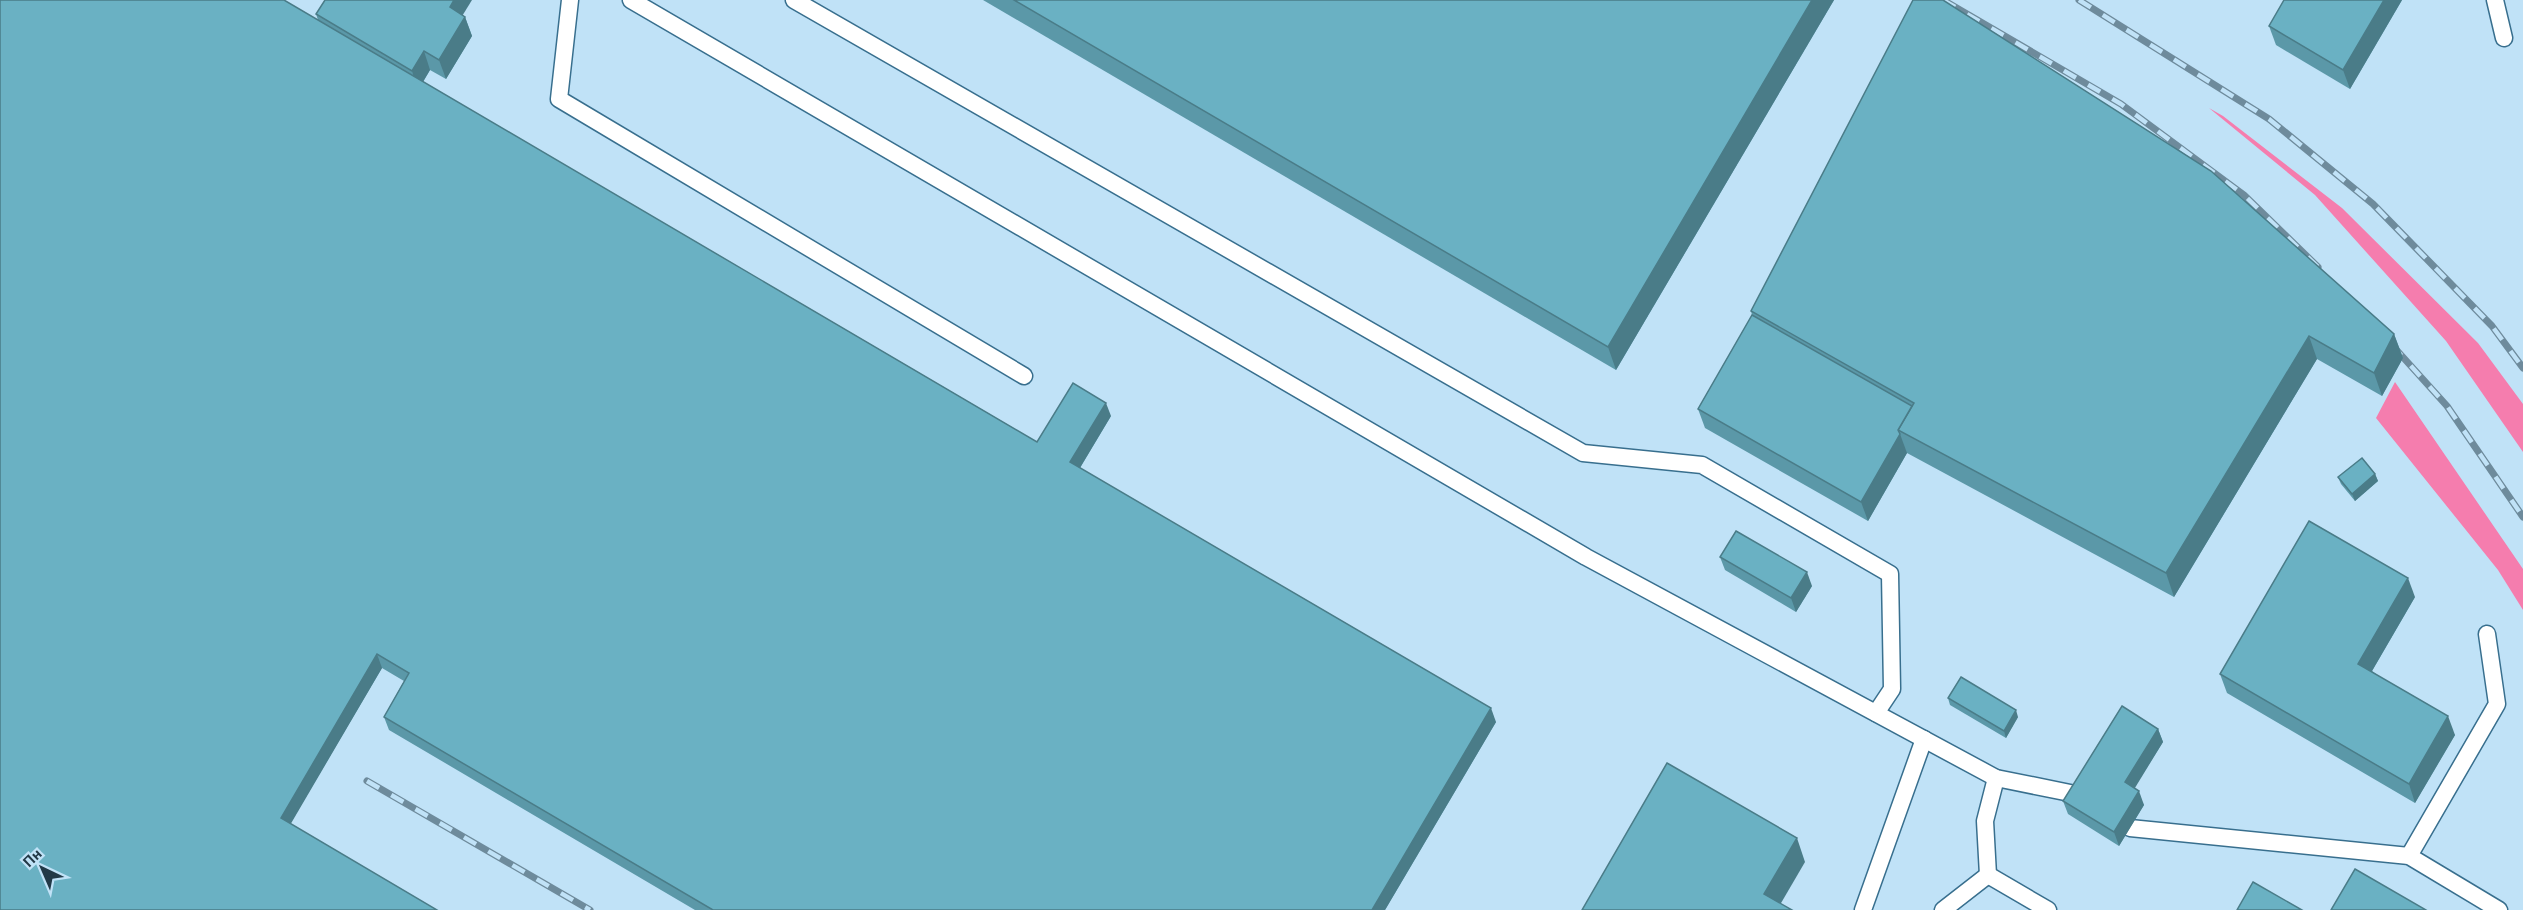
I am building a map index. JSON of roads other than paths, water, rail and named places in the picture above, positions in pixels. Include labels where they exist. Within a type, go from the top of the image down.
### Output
[{"type":"lane","points":[[570,0],[559,99],[1024,376]]},
{"type":"lane","points":[[631,0],[1586,557],[1996,778],[2080,795]]},
{"type":"lane","points":[[794,0],[1583,453],[1702,465],[1890,574],[1892,689],[1876,713]]},
{"type":"lane","points":[[2495,0],[2504,38]]},
{"type":"lane","points":[[2409,856],[2497,704],[2487,634]]},
{"type":"lane","points":[[1863,910],[1924,739]]},
{"type":"lane","points":[[1988,875],[1985,821],[1996,778]]},
{"type":"lane","points":[[2130,828],[2409,856],[2499,910]]},
{"type":"lane","points":[[1942,910],[1988,875]]},
{"type":"lane","points":[[1988,875],[2048,910]]},
{"type":"railway","points":[[1943,0],[2121,104],[2244,195],[2318,267]]},
{"type":"railway","points":[[2079,0],[2269,119],[2373,204],[2492,326],[2523,368]]},
{"type":"railway","points":[[2392,345],[2447,406],[2523,517]]},
{"type":"railway","points":[[367,781],[590,910]]}]
